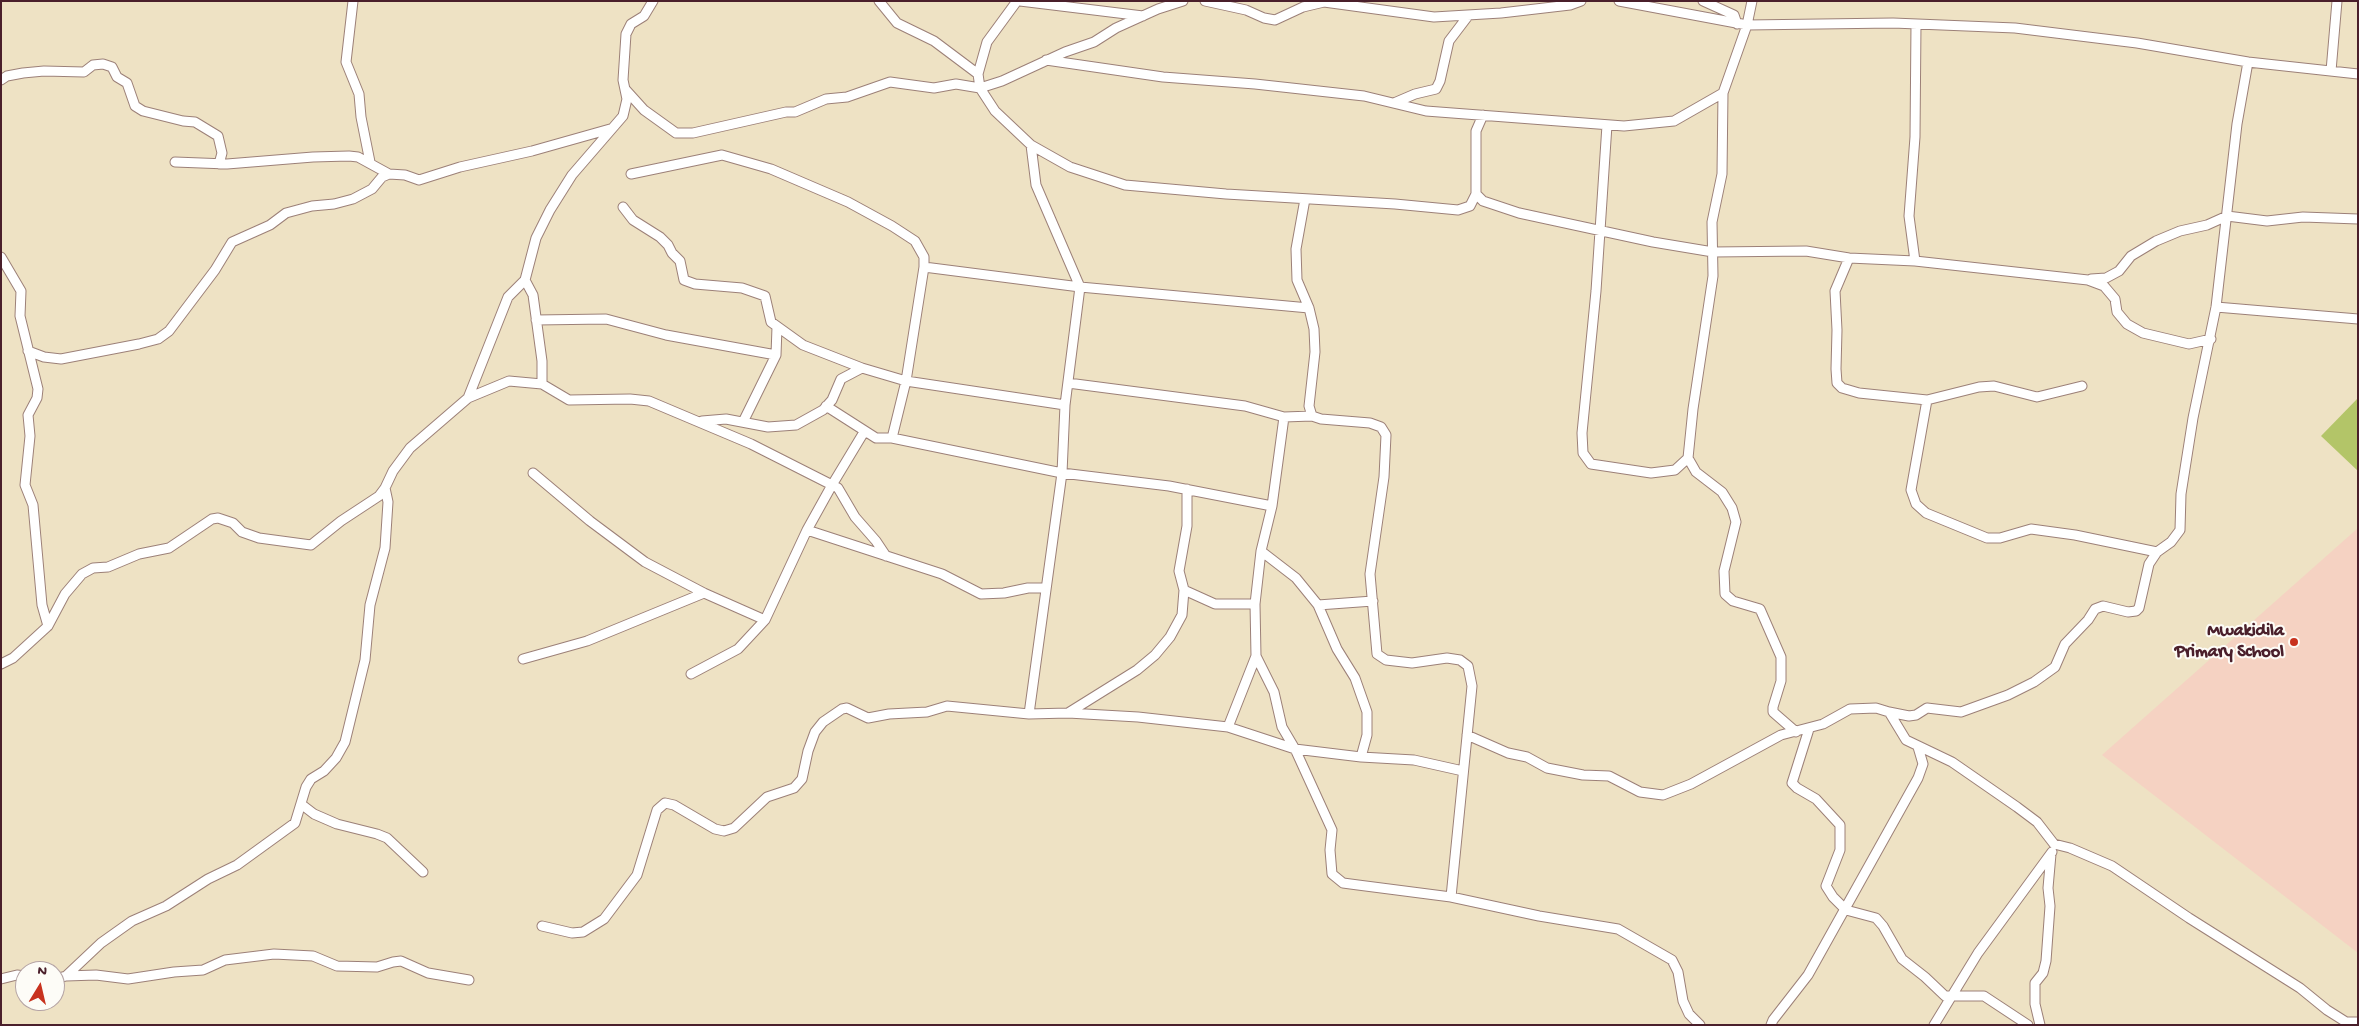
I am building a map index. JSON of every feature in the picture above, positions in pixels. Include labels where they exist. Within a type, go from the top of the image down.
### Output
[{"type":"street","points":[[353,1],[346,62],[359,94],[361,118],[370,162]]},
{"type":"street","points":[[468,398],[508,297],[525,280],[536,238],[550,210],[572,175],[623,116],[627,99],[623,80],[626,34],[631,24],[644,16],[653,1]]},
{"type":"street","points":[[879,1],[897,23],[934,41],[978,74]]},
{"type":"street","points":[[1143,16],[1019,1],[987,42],[978,74],[980,88],[995,111],[1031,145],[1070,167],[1125,185],[1458,210],[1470,206],[1476,194],[1476,131],[1483,115]]},
{"type":"street","points":[[625,88],[644,110],[676,133],[693,134],[786,112],[795,112],[826,99],[848,97],[890,82],[934,88],[956,84],[980,88],[1002,81],[1046,60],[1094,42],[1116,28],[1158,9],[1183,1]]},
{"type":"street","points":[[1205,1],[1246,10],[1264,18],[1275,20],[1304,7],[1324,2],[1434,17],[1468,16],[1570,4],[1581,1]]},
{"type":"street","points":[[1619,1],[1747,25],[1858,22],[2016,28],[2137,43],[2248,62],[2358,74]]},
{"type":"street","points":[[1703,1],[1734,15],[1737,24]]},
{"type":"street","points":[[1752,1],[1747,25],[1723,93],[1722,174],[1712,222],[1713,276],[1693,409],[1688,458],[1696,472],[1722,492],[1732,508],[1736,522],[1724,571],[1725,594],[1732,601],[1760,609],[1781,657],[1781,681],[1773,712],[1796,732]]},
{"type":"street","points":[[2331,71],[2337,1]]},
{"type":"street","points":[[1394,103],[1414,94],[1436,89],[1440,81],[1449,40],[1468,16]]},
{"type":"street","points":[[1915,261],[1909,216],[1914,137],[1916,24]]},
{"type":"street","points":[[1046,60],[1163,77],[1255,84],[1364,96],[1426,111],[1624,126],[1674,121],[1723,93]]},
{"type":"street","points":[[1467,735],[1508,753],[1527,757],[1547,768],[1583,775],[1610,776],[1640,792],[1663,795],[1691,784],[1781,735],[1823,724],[1850,709],[1876,708],[1909,716],[1916,715],[1927,708],[1961,712],[2008,695],[2034,682],[2055,667],[2065,644],[2088,620],[2095,609],[2103,606],[2128,612],[2136,611],[2139,608],[2149,564],[2157,552],[2171,542],[2180,530],[2179,508],[2193,418],[2216,307],[2237,124],[2248,62]]},
{"type":"street","points":[[1,80],[7,76],[23,73],[84,72],[93,65],[103,64],[112,67],[118,77],[127,83],[136,106],[143,111],[183,121],[195,122],[218,136],[222,153],[219,164]]},
{"type":"street","points":[[1607,125],[1596,291],[1582,433],[1583,453],[1591,464],[1651,473],[1675,470],[1688,458]]},
{"type":"street","points":[[28,351],[44,357],[61,359],[139,344],[158,338],[168,331],[232,242],[270,225],[286,213],[312,206],[334,204],[353,199],[372,188],[382,177],[389,174],[404,175],[418,180],[460,167],[532,151],[610,129]]},
{"type":"street","points":[[1029,714],[1062,473],[1065,405],[1080,287],[1036,185],[1031,145]]},
{"type":"street","points":[[175,162],[256,163],[334,156],[358,157],[389,174]]},
{"type":"street","points":[[631,174],[722,156],[771,169],[848,202],[915,241],[924,257],[924,267],[906,381],[892,438]]},
{"type":"street","points":[[1476,194],[1483,201],[1519,213],[1599,231],[1713,252],[1806,251],[1850,258],[1915,261],[2088,280],[2106,278],[2119,270],[2132,256],[2156,241],[2180,231],[2207,225],[2227,216],[2267,222],[2303,217],[2358,219]]},
{"type":"street","points":[[1304,199],[1296,249],[1297,280],[1310,308],[1314,329],[1315,352],[1309,406],[1312,416]]},
{"type":"street","points":[[623,207],[633,220],[660,237],[668,245],[672,254],[680,260],[684,280],[695,284],[742,288],[765,296],[771,322],[803,344],[862,368],[906,381],[1065,405]]},
{"type":"street","points":[[1,257],[22,290],[20,316],[38,389],[37,398],[28,415],[30,436],[25,485],[32,505],[42,605],[48,626]]},
{"type":"street","points":[[1850,258],[1836,291],[1837,383],[1842,388],[1859,393],[1928,400],[1979,387],[1994,386],[2037,398],[2082,386]]},
{"type":"street","points":[[924,267],[1080,287],[1310,308]]},
{"type":"street","points":[[525,280],[533,295],[542,361],[542,384]]},
{"type":"street","points":[[2088,280],[2104,286],[2115,299],[2117,312],[2127,324],[2143,333],[2189,344],[2210,339]]},
{"type":"street","points":[[2216,307],[2358,319]]},
{"type":"street","points":[[536,320],[606,319],[666,335],[776,354]]},
{"type":"street","points":[[743,422],[776,354],[777,327]]},
{"type":"street","points":[[699,422],[726,419],[768,427],[796,425],[826,406],[832,400],[841,379],[862,368]]},
{"type":"street","points":[[1,664],[12,658],[48,626],[65,594],[82,574],[93,568],[108,567],[139,554],[169,548],[212,519],[224,519],[242,532],[259,538],[311,546],[341,521],[379,496],[393,471],[410,448],[468,398],[509,381],[542,384],[569,400],[630,399],[649,401],[751,444],[838,488],[855,517],[876,541],[886,556]]},
{"type":"street","points":[[1068,383],[1246,406],[1284,417],[1312,416],[1321,419],[1370,423],[1381,427],[1386,435],[1384,477],[1370,574],[1377,654],[1386,660],[1412,663],[1446,658],[1460,660],[1468,666],[1472,686],[1451,897]]},
{"type":"street","points":[[1928,400],[1911,490],[1916,504],[1926,513],[1987,538],[2000,538],[2031,529],[2075,535],[2157,552]]},
{"type":"street","points":[[826,406],[876,438],[892,438],[1062,473],[1187,489],[1272,506]]},
{"type":"street","points":[[1228,727],[1256,656],[1255,604],[1261,551],[1272,506],[1284,417]]},
{"type":"street","points":[[691,674],[738,649],[765,620],[807,530],[864,432]]},
{"type":"street","points":[[533,473],[590,522],[645,562],[704,593],[765,620]]},
{"type":"street","points":[[66,976],[101,943],[132,921],[166,906],[208,879],[237,865],[295,823],[311,779],[324,771],[336,758],[345,742],[365,660],[370,605],[385,548],[388,502],[385,488]]},
{"type":"street","points":[[1068,712],[1137,670],[1155,655],[1170,637],[1182,615],[1184,590],[1179,571],[1186,526],[1187,489]]},
{"type":"street","points":[[807,530],[942,574],[981,594],[1004,593],[1028,588],[1046,588]]},
{"type":"street","points":[[1261,551],[1296,578],[1318,605],[1337,649],[1356,678],[1367,712],[1367,735],[1362,757]]},
{"type":"street","points":[[1184,590],[1215,604],[1255,604]]},
{"type":"street","points":[[523,659],[587,641],[704,593]]},
{"type":"street","points":[[1318,605],[1373,601]]},
{"type":"street","points":[[1256,656],[1274,692],[1282,728],[1295,749],[1332,830],[1330,850],[1332,874],[1344,883],[1451,897],[1539,916],[1618,929],[1672,960],[1678,972],[1683,1001],[1689,1014],[1700,1025]]},
{"type":"street","points":[[542,926],[572,933],[583,932],[604,919],[637,875],[657,810],[665,803],[674,805],[715,829],[724,831],[734,828],[767,797],[794,788],[802,779],[808,751],[815,732],[823,722],[842,708],[847,708],[868,718],[889,714],[927,712],[947,706],[1029,714],[1068,712],[1228,727],[1295,749],[1362,757],[1414,760],[1463,771]]},
{"type":"street","points":[[1889,712],[1906,740],[1952,762],[2017,807],[2037,822],[2053,848],[2048,888],[2050,921],[2046,961],[2042,973],[2035,983],[2035,1004],[2040,1025]]},
{"type":"street","points":[[1809,729],[1792,783],[1816,799],[1840,825],[1840,850],[1826,886],[1846,910],[1876,918],[1883,926],[1902,959],[1925,977],[1944,996],[1984,996],[2028,1025]]},
{"type":"street","points":[[1771,1025],[1808,975],[1918,778],[1923,764],[1918,747]]},
{"type":"street","points":[[301,804],[314,814],[337,824],[387,838],[423,872]]},
{"type":"street","points":[[1934,1025],[1978,953],[2053,848]]},
{"type":"street","points":[[2053,848],[2078,851],[2112,866],[2188,918],[2300,988],[2327,1010],[2346,1022],[2358,1022]]},
{"type":"street","points":[[66,976],[96,975],[128,978],[203,970],[226,960],[274,954],[313,956],[337,966],[377,967],[393,962],[401,962],[428,973],[469,980]]},
{"type":"street","points":[[1,979],[15,976]]},
{"type":"shaded area","name":"Mwakidila Primary School","points":[[2358,528],[2358,953],[2102,755]]},
{"type":"green space","points":[[2358,398],[2358,471],[2321,436]]},
{"type":"place","name":"Mwakidila Primary School","points":[[2294,642]]}]
